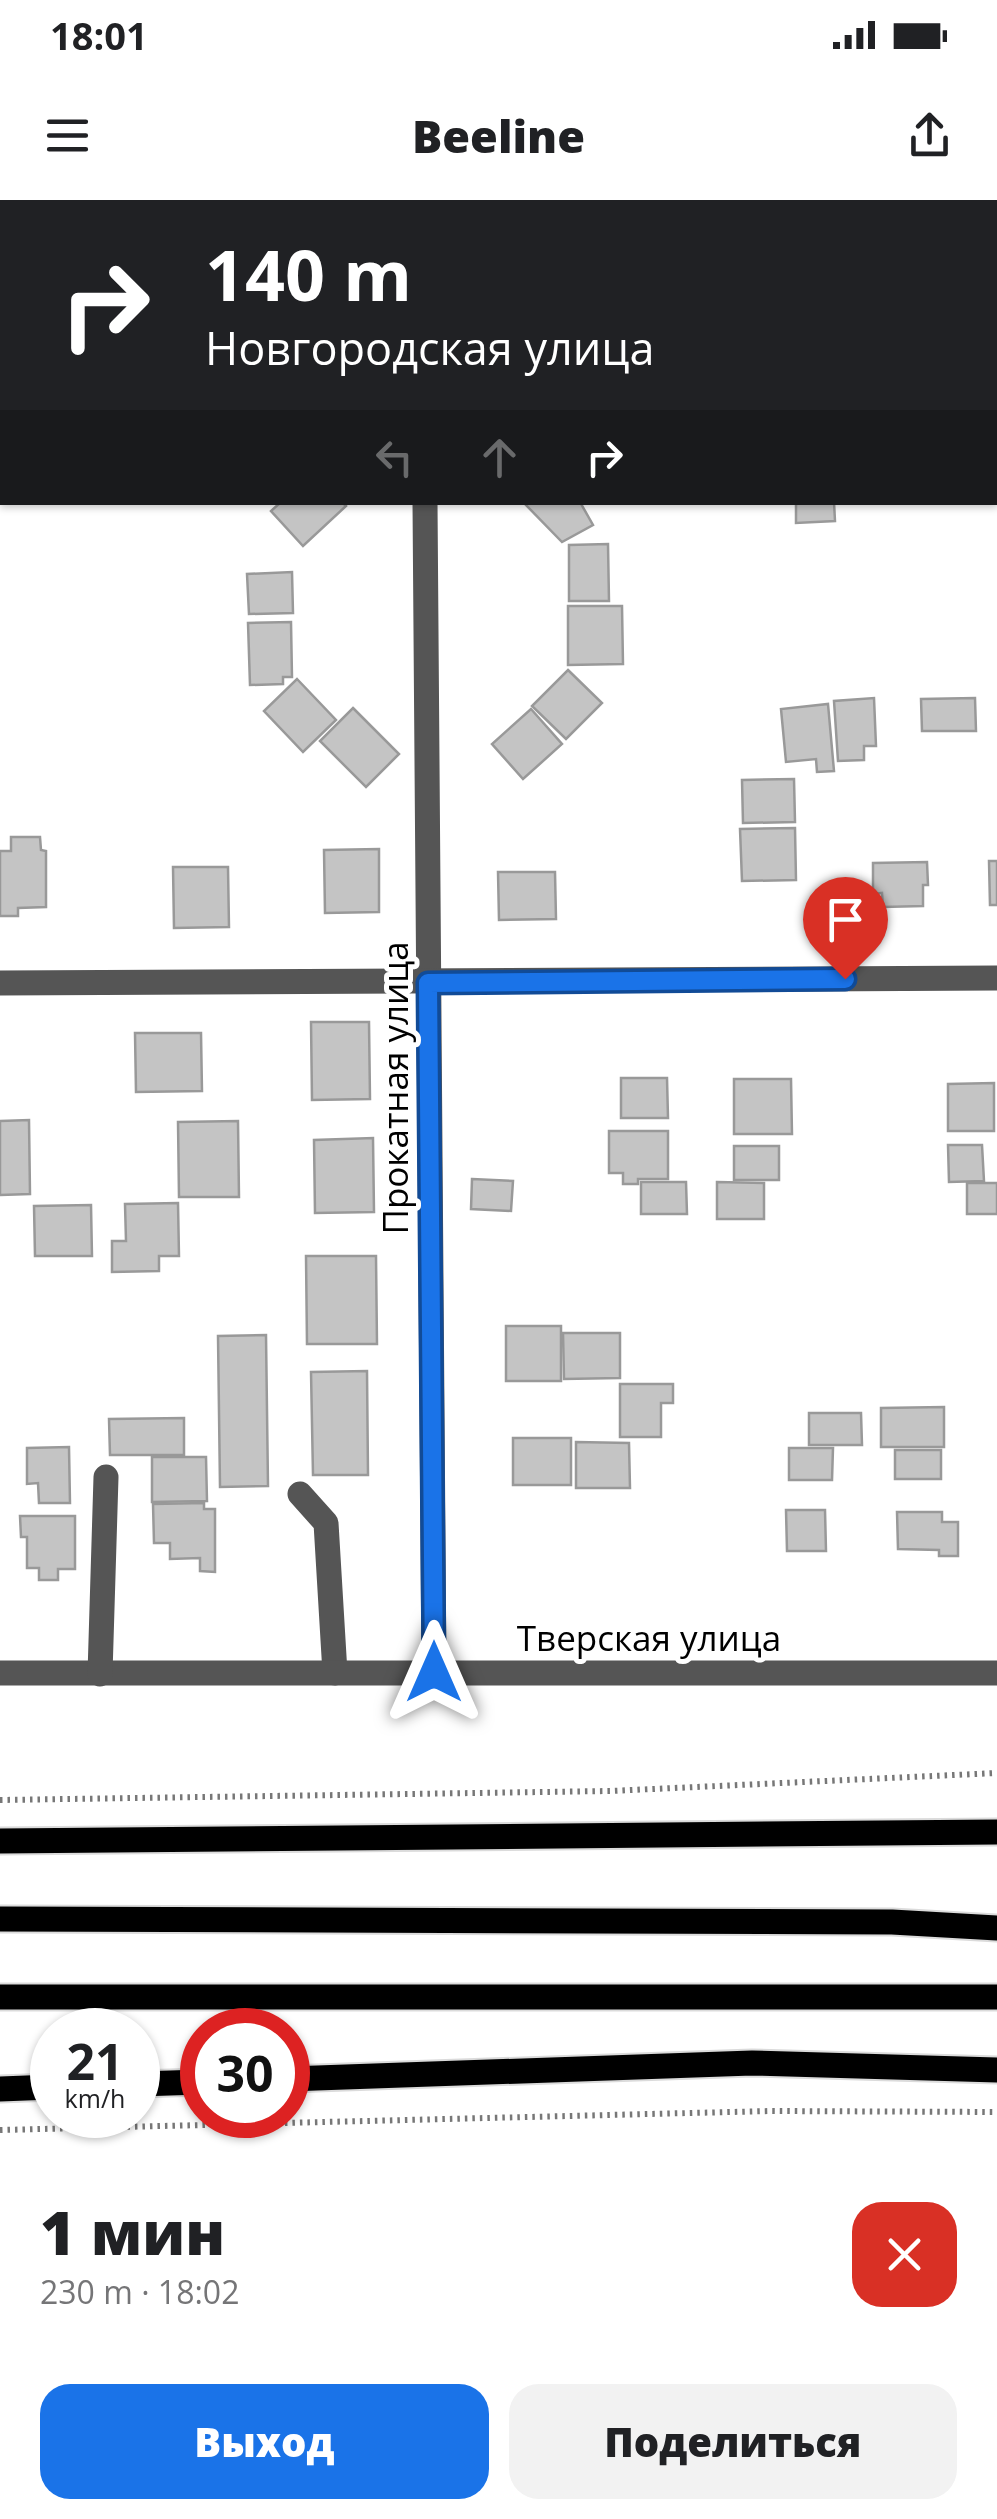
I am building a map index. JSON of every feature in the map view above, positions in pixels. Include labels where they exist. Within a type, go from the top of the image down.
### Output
[{"type":"main road","points":[[0,1841],[997,1832]]},
{"type":"main road","points":[[12,1919],[892,1922],[997,1928]]},
{"type":"main road","points":[[7,1997],[997,1997]]},
{"type":"main road","points":[[310,2078],[752,2063],[997,2070]]},
{"type":"main road","points":[[0,2088],[30,2087]]},
{"type":"street","name":"Прокатная улица","points":[[425,505],[434,1672]]},
{"type":"street","points":[[0,983],[997,978]]},
{"type":"street","points":[[100,1674],[106,1477]]},
{"type":"street","points":[[300,1494],[326,1523],[335,1673]]},
{"type":"street","name":"Тверская улица","points":[[0,1673],[997,1672]]},
{"type":"path","points":[[0,1800],[610,1791],[997,1773]]},
{"type":"path","points":[[0,2130],[771,2111],[997,2112]]},
{"type":"building","points":[[278,505],[346,506],[303,546],[271,511]]},
{"type":"building","points":[[526,505],[582,505],[593,525],[562,542]]},
{"type":"building","points":[[796,505],[834,505],[835,521],[796,523]]},
{"type":"building","points":[[608,544],[609,601],[569,601],[569,545]]},
{"type":"building","points":[[292,572],[293,613],[249,614],[247,574]]},
{"type":"building","points":[[568,606],[622,606],[623,664],[568,665]]},
{"type":"building","points":[[291,622],[292,677],[283,677],[283,684],[250,685],[248,623]]},
{"type":"building","points":[[568,670],[602,703],[566,739],[532,706]]},
{"type":"building","points":[[297,679],[336,720],[303,752],[264,711]]},
{"type":"building","points":[[874,698],[876,746],[864,746],[864,760],[838,761],[834,701]]},
{"type":"building","points":[[975,698],[976,731],[922,731],[921,699]]},
{"type":"building","points":[[828,704],[834,771],[817,772],[816,759],[786,762],[781,709]]},
{"type":"building","points":[[353,708],[399,754],[366,787],[320,741]]},
{"type":"building","points":[[531,709],[562,744],[523,779],[492,744]]},
{"type":"building","points":[[794,779],[795,822],[743,823],[742,780]]},
{"type":"building","points":[[795,828],[796,880],[742,881],[740,829]]},
{"type":"building","points":[[11,837],[40,837],[41,850],[46,851],[46,907],[18,908],[18,916],[0,916],[0,851],[11,851]]},
{"type":"building","points":[[379,849],[379,912],[325,913],[324,850]]},
{"type":"building","points":[[989,861],[997,861],[997,905],[990,905]]},
{"type":"building","points":[[927,862],[928,885],[923,885],[923,906],[883,907],[882,893],[873,894],[873,863]]},
{"type":"building","points":[[173,867],[228,867],[229,927],[174,928]]},
{"type":"building","points":[[498,872],[555,872],[556,919],[499,920]]},
{"type":"building","points":[[311,1022],[369,1022],[370,1099],[312,1100]]},
{"type":"building","points":[[135,1033],[201,1033],[202,1091],[136,1092]]},
{"type":"building","points":[[621,1078],[667,1078],[668,1118],[621,1118]]},
{"type":"building","points":[[734,1079],[791,1079],[792,1134],[734,1134]]},
{"type":"building","points":[[994,1083],[994,1131],[948,1131],[948,1084]]},
{"type":"building","points":[[29,1120],[30,1194],[0,1195],[0,1121]]},
{"type":"building","points":[[238,1121],[239,1197],[179,1197],[178,1122]]},
{"type":"building","points":[[609,1131],[668,1131],[668,1179],[638,1179],[638,1184],[623,1184],[623,1173],[609,1173]]},
{"type":"building","points":[[373,1138],[374,1212],[315,1213],[314,1140]]},
{"type":"building","points":[[948,1145],[982,1145],[984,1181],[949,1182]]},
{"type":"building","points":[[734,1146],[779,1146],[779,1180],[734,1180]]},
{"type":"building","points":[[472,1179],[513,1181],[511,1211],[471,1209]]},
{"type":"building","points":[[641,1182],[686,1182],[687,1214],[641,1214]]},
{"type":"building","points":[[717,1182],[764,1183],[764,1219],[717,1219]]},
{"type":"building","points":[[967,1183],[997,1183],[997,1214],[967,1214]]},
{"type":"building","points":[[178,1203],[179,1256],[159,1256],[159,1271],[112,1272],[112,1241],[126,1241],[125,1204]]},
{"type":"building","points":[[91,1205],[92,1256],[35,1256],[34,1206]]},
{"type":"building","points":[[306,1256],[376,1256],[377,1344],[307,1344]]},
{"type":"building","points":[[506,1326],[561,1326],[561,1381],[506,1381]]},
{"type":"building","points":[[563,1333],[620,1333],[620,1378],[564,1379]]},
{"type":"building","points":[[266,1335],[268,1486],[220,1487],[218,1336]]},
{"type":"building","points":[[367,1371],[368,1475],[313,1475],[311,1372]]},
{"type":"building","points":[[620,1384],[673,1384],[673,1403],[661,1403],[661,1437],[620,1437]]},
{"type":"building","points":[[944,1407],[944,1447],[881,1447],[881,1408]]},
{"type":"building","points":[[809,1413],[861,1413],[862,1445],[809,1445]]},
{"type":"building","points":[[184,1418],[184,1455],[110,1455],[109,1419]]},
{"type":"building","points":[[513,1438],[571,1438],[571,1485],[513,1485]]},
{"type":"building","points":[[576,1442],[629,1443],[630,1488],[576,1488]]},
{"type":"building","points":[[69,1447],[70,1503],[39,1503],[38,1483],[27,1484],[27,1448]]},
{"type":"building","points":[[789,1448],[833,1448],[832,1480],[789,1480]]},
{"type":"building","points":[[895,1450],[941,1450],[941,1479],[895,1479]]},
{"type":"building","points":[[152,1457],[206,1457],[207,1501],[152,1502]]},
{"type":"building","points":[[204,1503],[204,1509],[215,1509],[215,1572],[200,1571],[200,1558],[170,1559],[170,1543],[154,1543],[153,1504]]},
{"type":"building","points":[[786,1510],[825,1510],[826,1551],[787,1551]]},
{"type":"building","points":[[897,1512],[942,1512],[942,1522],[958,1522],[958,1556],[939,1556],[939,1550],[898,1549]]},
{"type":"building","points":[[20,1516],[75,1516],[75,1569],[58,1569],[58,1580],[39,1580],[39,1568],[27,1568],[27,1537],[21,1537]]},
{"type":"route","points":[[434,1672],[428,983],[845,979]]}]
